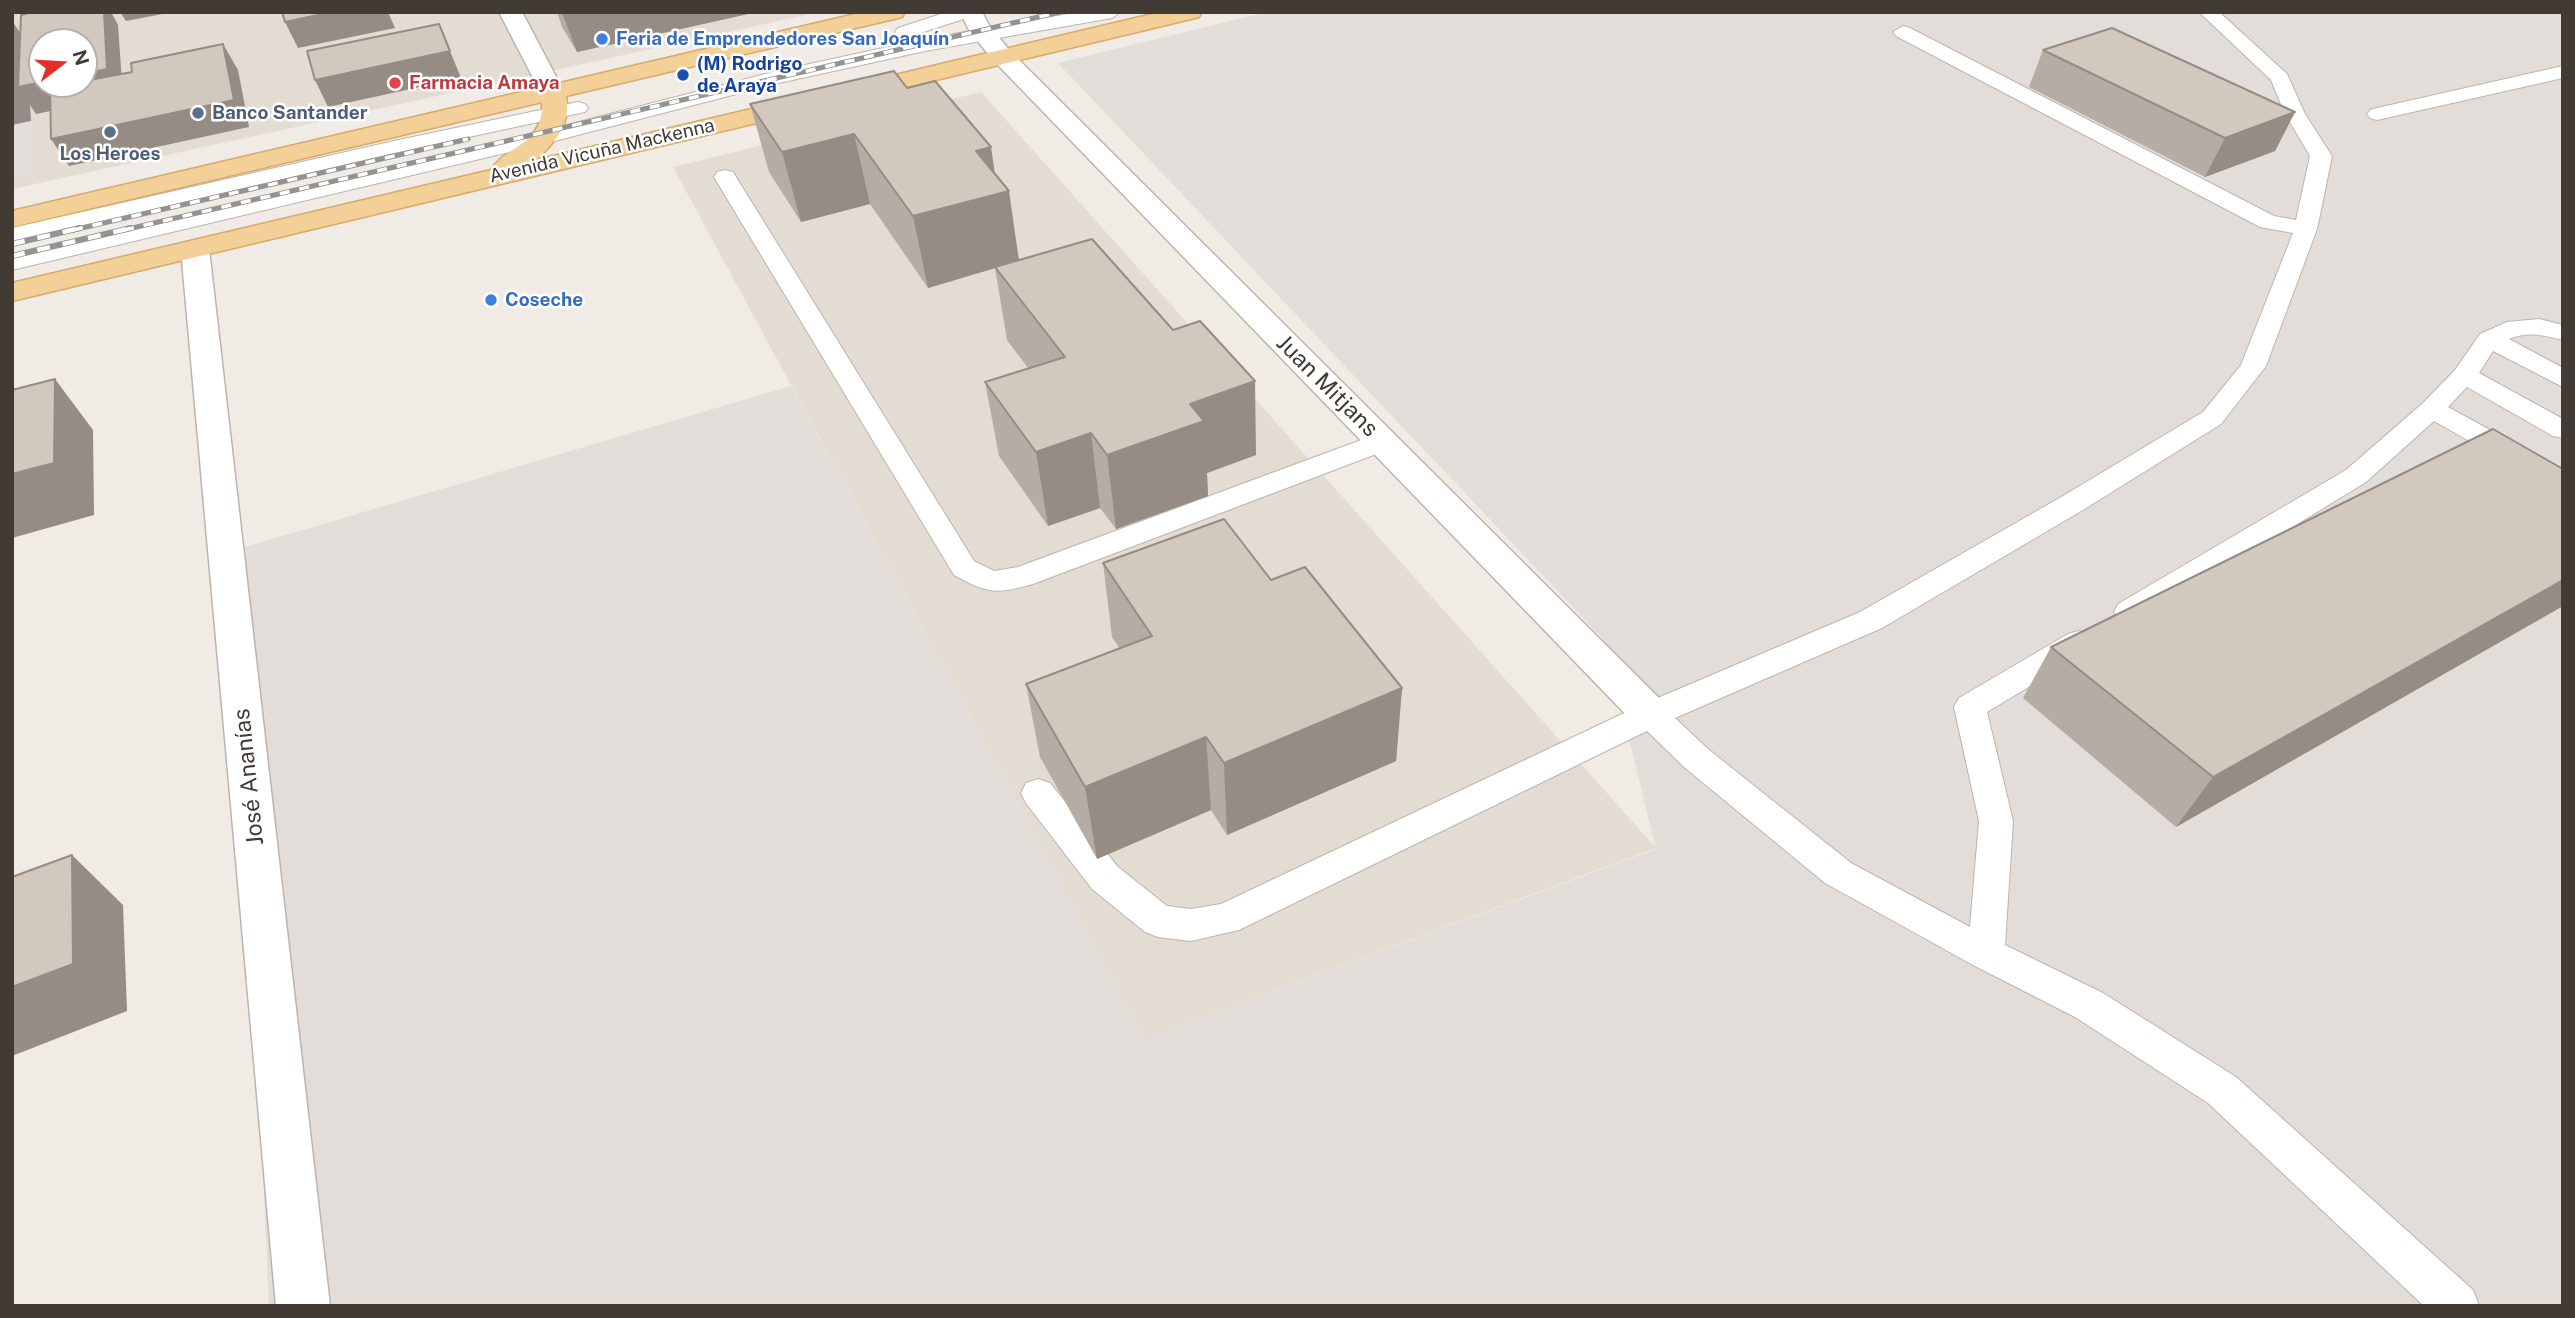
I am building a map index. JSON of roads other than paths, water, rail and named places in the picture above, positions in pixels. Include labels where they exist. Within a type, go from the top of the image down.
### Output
[{"type":"main road","points":[[12,219],[554,102],[894,12]]},
{"type":"main road","name":"Avenida Vicuña Mackenna","points":[[12,292],[490,178],[994,46],[1191,12]]},
{"type":"main road","points":[[490,178],[521,158],[544,138],[554,102]]},
{"type":"street","points":[[510,12],[554,102]]},
{"type":"street","name":"Juan Mitjans","points":[[969,12],[994,46],[1651,715]]},
{"type":"street","name":"José Ananías","points":[[195,249],[303,1306]]},
{"type":"lane","points":[[12,235],[381,150],[554,102],[741,74],[890,37],[969,12]]},
{"type":"lane","points":[[12,263],[544,138],[777,77],[994,46],[1112,12]]},
{"type":"lane","points":[[1038,793],[1105,878],[1158,921],[1191,925],[1226,919],[1651,715],[1871,620],[2073,503],[2212,418],[2253,366],[2306,229],[2321,156],[2295,114],[2280,78],[2208,12]]},
{"type":"lane","points":[[1903,32],[2268,222],[2306,229]]},
{"type":"lane","points":[[2377,114],[2563,72]]},
{"type":"lane","points":[[726,177],[964,568],[990,582],[1022,577],[1382,442]]},
{"type":"lane","points":[[1986,954],[1996,821],[1970,707],[2356,476],[2432,408],[2464,375],[2489,339],[2516,327],[2539,326],[2563,334]]},
{"type":"lane","points":[[2489,339],[2563,379]]},
{"type":"lane","points":[[2464,375],[2563,430]]},
{"type":"lane","points":[[2432,408],[2563,482]]},
{"type":"lane","points":[[1651,715],[1696,758],[1838,873],[1986,954],[2088,1005],[2222,1090],[2458,1306]]},
{"type":"railway","points":[[124,230],[1060,12]]},
{"type":"railway","points":[[73,230],[468,139]]},
{"type":"railway","points":[[12,244],[80,228]]},
{"type":"railway","points":[[12,256],[131,228]]},
{"type":"place","name":"Feria de Emprendedores San Joaquín","points":[[602,39]]},
{"type":"place","name":"(M) Rodrigo de Araya","points":[[683,75]]},
{"type":"place","name":"Farmacia Amaya","points":[[395,83]]},
{"type":"place","name":"Banco Santander","points":[[198,113]]},
{"type":"place","name":"Los Heroes","points":[[110,132]]},
{"type":"place","name":"Coseche","points":[[491,300]]}]
